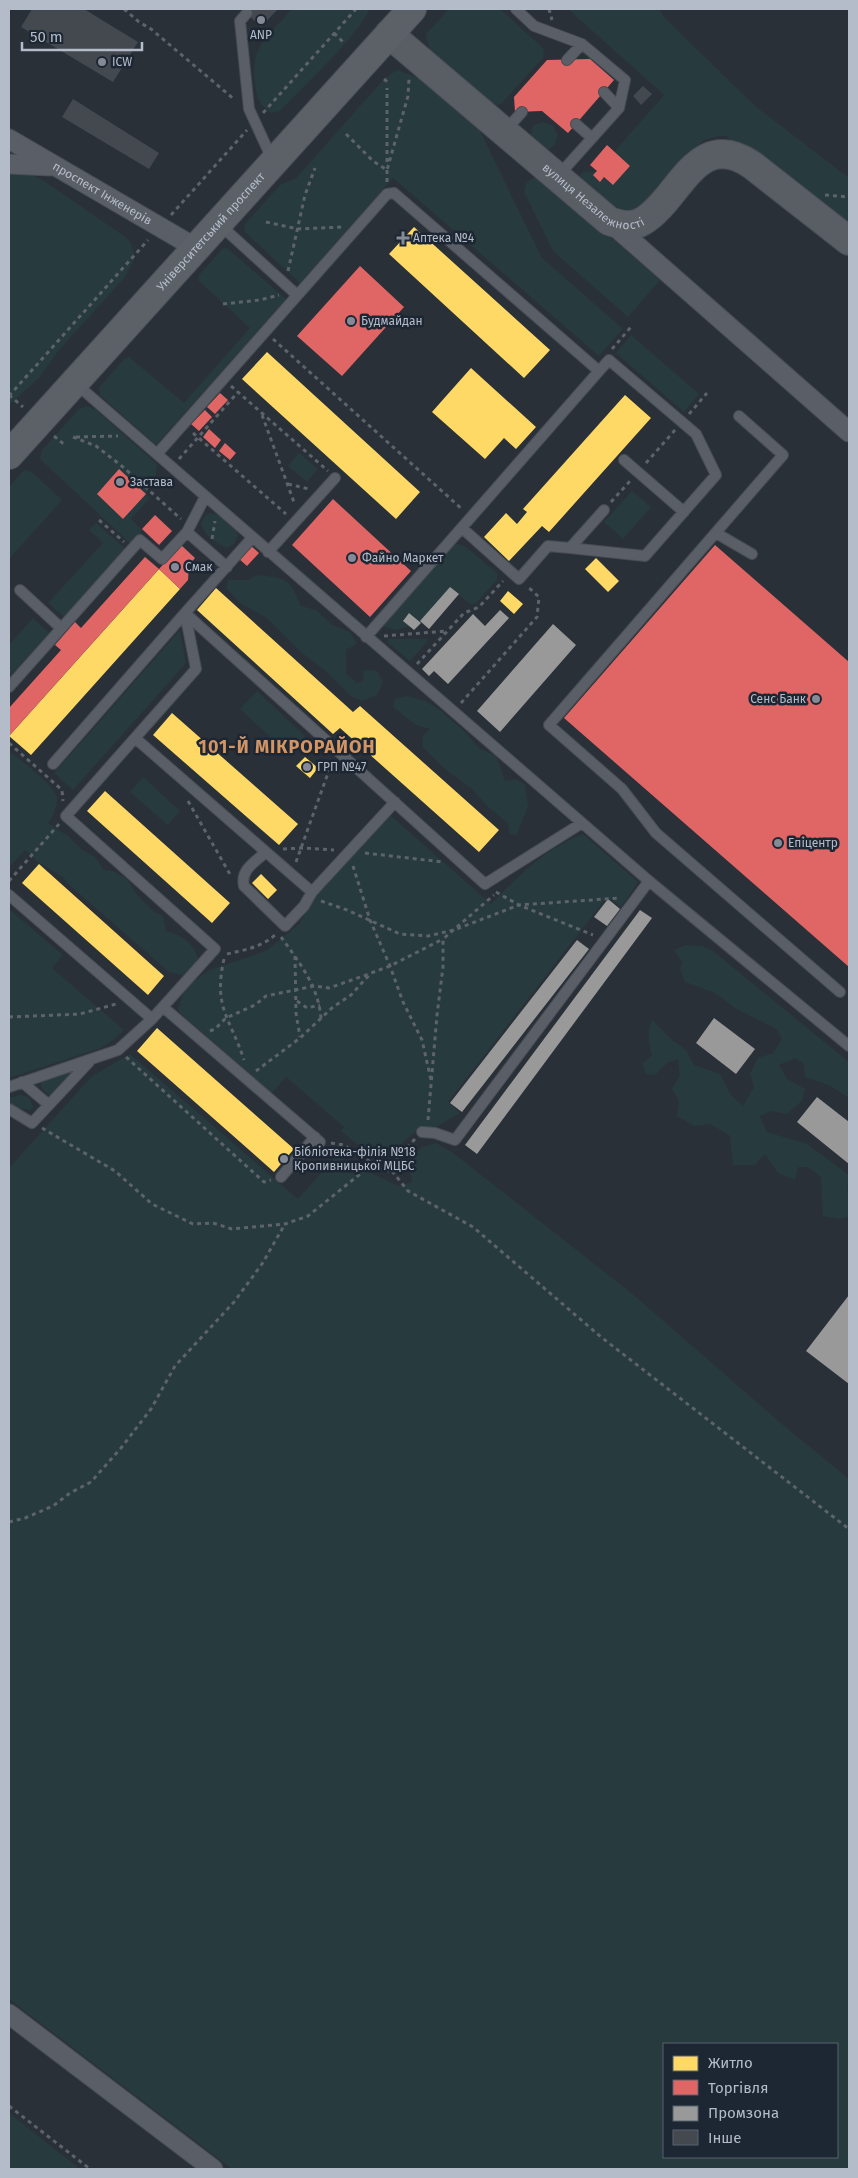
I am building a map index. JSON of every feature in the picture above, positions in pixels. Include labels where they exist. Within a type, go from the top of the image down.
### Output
[{"type":"main road","name":"Університетський проспект","points":[[9,454],[412,9]]},
{"type":"street","name":"вулиця Незалежності","points":[[389,34],[513,122],[557,177],[609,222],[622,225],[642,222],[653,213],[694,166],[710,156],[726,155],[744,159],[849,241]]},
{"type":"street","name":"проспект Інженерів","points":[[9,139],[196,248]]},
{"type":"street","points":[[9,164],[56,166]]},
{"type":"street","points":[[609,222],[849,432]]},
{"type":"street","points":[[9,2014],[214,2169]]},
{"type":"lane","points":[[516,9],[534,26],[582,44],[625,80],[619,108],[557,177]]},
{"type":"lane","points":[[247,14],[240,21],[249,109],[274,162]]},
{"type":"lane","points":[[567,60],[582,44]]},
{"type":"lane","points":[[604,92],[619,108]]},
{"type":"lane","points":[[576,124],[592,138]]},
{"type":"lane","points":[[156,454],[265,332],[292,290],[358,227],[387,194],[394,193],[599,371]]},
{"type":"lane","points":[[218,223],[292,290]]},
{"type":"lane","points":[[366,637],[609,360],[696,434],[716,475],[645,556],[548,546],[515,576],[462,528]]},
{"type":"lane","points":[[74,382],[649,881],[849,1046]]},
{"type":"lane","points":[[739,416],[783,455],[549,725],[622,789],[656,833],[840,992]]},
{"type":"lane","points":[[624,460],[684,512]]},
{"type":"lane","points":[[268,552],[335,478]]},
{"type":"lane","points":[[9,687],[140,540],[162,559],[188,530],[205,497]]},
{"type":"lane","points":[[570,548],[604,510]]},
{"type":"lane","points":[[188,530],[226,567]]},
{"type":"lane","points":[[716,533],[752,554]]},
{"type":"lane","points":[[53,764],[252,538]]},
{"type":"lane","points":[[20,590],[61,628]]},
{"type":"lane","points":[[9,1086],[118,1050],[152,1019],[215,949],[66,816],[196,669],[185,613]]},
{"type":"lane","points":[[185,613],[486,884],[582,823]]},
{"type":"lane","points":[[135,738],[312,892]]},
{"type":"lane","points":[[266,852],[245,872],[242,878],[244,886],[285,926],[304,906],[312,892],[395,802]]},
{"type":"lane","points":[[422,1132],[435,1133],[455,1140],[649,881]]},
{"type":"lane","points":[[9,895],[152,1019]]},
{"type":"lane","points":[[163,1007],[318,1140],[281,1177]]},
{"type":"lane","points":[[9,1109],[32,1123],[91,1060]]},
{"type":"lane","points":[[22,1082],[49,1105]]},
{"type":"path","points":[[124,9],[139,22],[151,29],[231,98],[249,109]]},
{"type":"path","points":[[23,407],[9,395],[356,9]]},
{"type":"path","points":[[334,34],[344,43]]},
{"type":"path","points":[[387,170],[408,96],[409,74]]},
{"type":"path","points":[[384,79],[390,84]]},
{"type":"path","points":[[387,88],[387,194]]},
{"type":"path","points":[[346,134],[373,161],[387,170]]},
{"type":"path","points":[[223,304],[260,300],[292,290],[290,256],[305,195],[315,168]]},
{"type":"path","points":[[266,222],[298,229],[358,227]]},
{"type":"path","points":[[609,360],[612,350],[631,327]]},
{"type":"path","points":[[265,332],[471,517]]},
{"type":"path","points":[[223,379],[335,478]]},
{"type":"path","points":[[172,467],[238,392]]},
{"type":"path","points":[[682,422],[707,393]]},
{"type":"path","points":[[262,413],[288,484],[297,520]]},
{"type":"path","points":[[183,424],[297,520]]},
{"type":"path","points":[[54,436],[66,446]]},
{"type":"path","points":[[136,436],[73,437],[96,446],[122,466],[188,530]]},
{"type":"path","points":[[288,484],[322,492]]},
{"type":"path","points":[[209,551],[218,508]]},
{"type":"path","points":[[99,520],[132,550]]},
{"type":"path","points":[[409,674],[464,613],[479,608],[515,576],[539,597],[537,617],[453,712]]},
{"type":"path","points":[[366,637],[447,631]]},
{"type":"path","points":[[9,743],[62,790],[66,816],[9,881]]},
{"type":"path","points":[[291,874],[303,848],[336,749]]},
{"type":"path","points":[[348,852],[370,920],[390,966],[402,1002],[422,1040],[432,1083]]},
{"type":"path","points":[[486,884],[496,892],[520,905],[605,940]]},
{"type":"path","points":[[198,1036],[215,1029],[226,1018],[254,1005],[266,996],[314,986],[329,988],[390,966],[444,939],[502,886]]},
{"type":"path","points":[[304,906],[323,901],[400,934],[428,936],[454,930],[520,905],[573,900],[637,898]]},
{"type":"path","points":[[215,949],[225,954],[256,946],[270,940],[285,926]]},
{"type":"path","points":[[392,1171],[397,1158],[422,1132],[428,1119],[444,939]]},
{"type":"path","points":[[225,954],[220,978],[221,999],[226,1018],[244,1058],[247,1079],[300,1038],[333,1007],[351,995],[371,973]]},
{"type":"path","points":[[294,956],[296,1013],[300,1038]]},
{"type":"path","points":[[9,1017],[80,1014],[131,1000]]},
{"type":"path","points":[[296,1001],[307,1008],[320,1005]]},
{"type":"path","points":[[118,1050],[264,1182],[281,1177]]},
{"type":"path","points":[[32,1123],[115,1171],[152,1204],[193,1224],[213,1222],[232,1229],[285,1224],[308,1216],[365,1170],[380,1168]]},
{"type":"path","points":[[318,1140],[344,1144],[380,1168],[392,1171],[408,1191],[473,1227],[601,1336],[849,1528]]},
{"type":"path","points":[[9,1522],[25,1518],[53,1506],[70,1493],[91,1482],[122,1448],[151,1409],[175,1366],[234,1302],[262,1264],[285,1224]]},
{"type":"path","points":[[9,2106],[90,2169]]},
{"type":"green space","points":[[292,9],[369,9],[355,31],[329,61],[280,111],[271,113],[261,104],[256,93],[255,60],[258,50],[268,34]]},
{"type":"green space","points":[[449,9],[500,9],[544,49],[543,58],[501,104],[491,106],[431,52],[426,37],[427,33]]},
{"type":"green space","points":[[568,9],[659,9],[666,19],[754,105],[849,178],[849,229],[760,159],[726,136],[704,140],[645,204],[634,213],[622,215],[575,181],[583,172],[597,171],[593,175],[599,181],[604,177],[613,185],[630,166],[614,152],[664,95]]},
{"type":"green space","points":[[397,70],[422,79],[478,127],[542,258],[623,329],[599,356],[393,178],[300,283],[245,232],[244,225],[280,185],[296,178],[385,78]]},
{"type":"green space","points":[[543,122],[553,126],[558,136],[554,146],[544,151],[530,137],[533,126]]},
{"type":"green space","points":[[30,174],[44,181],[124,236],[131,243],[135,257],[126,276],[59,350],[40,377],[9,405],[9,175]]},
{"type":"green space","points":[[533,178],[540,178],[547,182],[660,280],[628,317],[553,251],[525,194],[526,185]]},
{"type":"green space","points":[[227,248],[286,299],[156,445],[100,395],[99,388],[124,359],[129,357],[184,403],[250,328],[198,280],[199,275],[222,249]]},
{"type":"green space","points":[[631,335],[699,394],[684,412],[616,353]]},
{"type":"green space","points":[[87,406],[96,410],[157,464],[156,475],[146,494],[150,498],[131,519],[143,531],[131,544],[40,459],[42,450],[79,409]]},
{"type":"green space","points":[[299,453],[318,469],[307,482],[288,466]]},
{"type":"green space","points":[[26,470],[34,474],[62,500],[9,559],[9,487]]},
{"type":"green space","points":[[632,491],[651,507],[623,539],[604,522]]},
{"type":"green space","points":[[211,513],[224,518],[234,527],[238,535],[234,544],[227,548],[214,541],[205,532],[201,524],[205,516]]},
{"type":"green space","points":[[96,523],[126,549],[64,617],[48,603],[103,543],[89,530]]},
{"type":"green space","points":[[457,544],[466,547],[497,573],[497,580],[475,604],[470,604],[450,587],[420,622],[409,613],[403,620],[410,626],[396,630],[384,627],[386,621],[453,546]]},
{"type":"green space","points":[[256,575],[280,578],[285,581],[293,589],[301,606],[316,610],[332,625],[350,632],[357,644],[346,650],[346,674],[357,683],[363,681],[364,670],[377,671],[383,682],[377,695],[362,701],[351,696],[326,671],[302,653],[267,618],[240,603],[227,589],[229,580],[249,580]]},
{"type":"green space","points":[[33,618],[49,633],[10,676],[9,645]]},
{"type":"green space","points":[[180,630],[186,663],[73,790],[54,773]]},
{"type":"green space","points":[[389,639],[426,639],[428,641],[410,661],[387,642]]},
{"type":"green space","points":[[257,691],[307,738],[290,755],[240,709]]},
{"type":"green space","points":[[408,696],[425,701],[440,710],[466,733],[479,748],[496,756],[505,781],[516,779],[525,785],[528,807],[517,834],[510,835],[508,823],[487,806],[472,789],[445,769],[423,747],[423,736],[430,729],[416,725],[393,707],[395,699]]},
{"type":"green space","points":[[9,751],[36,773],[55,792],[57,805],[48,823],[68,836],[82,850],[95,857],[104,870],[113,871],[127,879],[137,895],[154,912],[163,916],[166,931],[182,937],[194,948],[198,959],[183,975],[169,972],[68,884],[63,877],[38,862],[25,850],[9,868]]},
{"type":"green space","points":[[143,777],[180,811],[168,825],[130,792]]},
{"type":"green space","points":[[390,815],[491,904],[533,864],[557,847],[583,834],[638,882],[621,907],[607,897],[448,1102],[460,1113],[436,1127],[415,1132],[382,1159],[373,1157],[341,1131],[344,1127],[286,1077],[272,1093],[181,1014],[178,1009],[183,994],[194,981],[210,970],[266,951],[299,924],[317,894]]},
{"type":"green space","points":[[9,909],[63,955],[52,968],[124,1030],[101,1048],[9,1078]]},
{"type":"green space","points":[[686,945],[702,946],[713,951],[849,1062],[849,1098],[829,1085],[805,1077],[804,1064],[796,1058],[779,1065],[787,1079],[805,1089],[802,1101],[787,1114],[771,1111],[760,1116],[767,1132],[807,1144],[849,1175],[847,1192],[849,1193],[849,1216],[841,1219],[823,1216],[821,1177],[808,1167],[798,1167],[795,1180],[778,1173],[765,1154],[755,1165],[733,1165],[730,1136],[710,1124],[694,1126],[677,1116],[679,1101],[672,1089],[680,1075],[678,1059],[667,1063],[655,1075],[646,1074],[642,1064],[652,1055],[649,1029],[652,1020],[672,1040],[686,1050],[694,1065],[720,1074],[731,1095],[743,1106],[754,1087],[750,1074],[758,1058],[773,1053],[782,1039],[777,1029],[735,1008],[715,993],[685,982],[680,969],[682,962],[674,950]]},
{"type":"green space","points":[[130,1054],[298,1199],[336,1156],[398,1186],[412,1182],[408,1161],[422,1147],[436,1143],[452,1152],[635,1296],[783,1425],[849,1479],[849,2169],[232,2169],[9,1999],[9,1168],[91,1077]]},
{"type":"green space","points":[[79,1068],[54,1094],[49,1095],[41,1087],[41,1082]]},
{"type":"green space","points":[[21,1095],[29,1097],[33,1107],[30,1110],[12,1107],[9,1104],[9,1098]]},
{"type":"green space","points":[[9,2113],[80,2169],[9,2169]]},
{"type":"building: Житло","points":[[414,227],[550,350],[524,378],[389,254]]},
{"type":"building: Житло","points":[[267,352],[420,492],[396,519],[242,379]]},
{"type":"building: Житло","points":[[471,368],[536,427],[516,449],[504,438],[485,459],[432,412]]},
{"type":"building: Житло","points":[[625,395],[651,418],[549,532],[542,526],[509,561],[484,537],[506,513],[517,524],[527,512],[523,509]]},
{"type":"building: Житло","points":[[596,558],[619,581],[608,592],[585,569]]},
{"type":"building: Житло","points":[[159,569],[180,589],[31,755],[9,736]]},
{"type":"building: Житло","points":[[216,588],[353,712],[360,706],[499,830],[479,852],[340,728],[333,734],[197,610]]},
{"type":"building: Житло","points":[[508,591],[523,604],[514,614],[500,601]]},
{"type":"building: Житло","points":[[172,713],[298,824],[279,845],[153,735]]},
{"type":"building: Житло","name":"ГРП №47","points":[[305,757],[318,768],[310,778],[296,766]]},
{"type":"building: Житло","points":[[105,791],[230,903],[212,923],[87,811]]},
{"type":"building: Житло","points":[[39,864],[164,976],[148,995],[22,883]]},
{"type":"building: Житло","points":[[261,874],[277,890],[268,899],[252,883]]},
{"type":"building: Житло","points":[[157,1028],[294,1149],[274,1172],[137,1051]]},
{"type":"building: Торгівля","points":[[590,59],[614,80],[568,133],[542,111],[515,112],[514,97],[547,60]]},
{"type":"building: Торгівля","points":[[607,145],[630,166],[613,185],[604,177],[600,182],[593,175],[597,171],[590,165]]},
{"type":"building: Торгівля","name":"Будмайдан","points":[[360,266],[404,307],[342,376],[297,336]]},
{"type":"building: Торгівля","points":[[220,393],[228,400],[215,414],[207,407]]},
{"type":"building: Торгівля","points":[[205,410],[212,417],[199,431],[191,424]]},
{"type":"building: Торгівля","points":[[209,429],[221,440],[215,448],[203,437]]},
{"type":"building: Торгівля","points":[[225,443],[236,453],[230,460],[219,451]]},
{"type":"building: Торгівля","name":"Застава","points":[[119,469],[146,494],[123,519],[97,494]]},
{"type":"building: Торгівля","name":"Файно Маркет","points":[[333,499],[411,571],[370,617],[292,545]]},
{"type":"building: Торгівля","points":[[155,515],[172,531],[159,545],[142,529]]},
{"type":"building: Торгівля","name":"Смак","points":[[181,545],[195,558],[189,565],[188,580],[180,589],[159,569]]},
{"type":"building: Торгівля","points":[[250,545],[259,553],[247,566],[238,558]]},
{"type":"building: Торгівля","name":"Епіцентр","points":[[715,545],[849,662],[849,967],[564,718]]},
{"type":"building: Торгівля","points":[[145,557],[159,569],[9,736],[9,708],[61,650],[55,645],[75,622],[81,628]]},
{"type":"building: Промзона","points":[[450,587],[459,594],[429,629],[420,621]]},
{"type":"building: Промзона","points":[[500,610],[509,618],[448,684],[434,671],[429,676],[422,669],[473,614],[485,626]]},
{"type":"building: Промзона","points":[[409,613],[421,623],[414,630],[403,621]]},
{"type":"building: Промзона","points":[[553,624],[576,645],[500,732],[477,711]]},
{"type":"building: Промзона","points":[[608,899],[620,909],[607,926],[594,917]]},
{"type":"building: Промзона","points":[[640,910],[652,918],[477,1154],[465,1145]]},
{"type":"building: Промзона","points":[[577,940],[589,949],[462,1112],[450,1103]]},
{"type":"building: Промзона","points":[[714,1018],[755,1049],[736,1074],[696,1043]]},
{"type":"building: Промзона","points":[[817,1097],[849,1122],[849,1164],[797,1122]]},
{"type":"building: Промзона","points":[[849,1295],[849,1384],[806,1351]]},
{"type":"building: Інше","name":"ICW","points":[[32,9],[84,9],[138,42],[113,82],[21,27]]},
{"type":"building: Інше","name":"ANP","points":[[242,9],[278,9],[261,27]]},
{"type":"building: Інше","points":[[643,86],[652,94],[641,105],[633,96]]},
{"type":"building: Інше","points":[[73,99],[159,153],[149,169],[62,117]]},
{"type":"place","name":"ANP","points":[[261,20]]},
{"type":"place","name":"ICW","points":[[102,62]]},
{"type":"place","name":"Аптека №4","points":[[403,238]]},
{"type":"place","name":"Будмайдан","points":[[351,321]]},
{"type":"place","name":"Застава","points":[[120,482]]},
{"type":"place","name":"Файно Маркет","points":[[352,558]]},
{"type":"place","name":"Смак","points":[[175,567]]},
{"type":"place","name":"Сенс Банк","points":[[816,699]]},
{"type":"place","name":"ГРП №47","points":[[307,767]]},
{"type":"place","name":"Епіцентр","points":[[778,843]]},
{"type":"place","name":"Бібліотека-філія №18 Кропивницької МЦБС","points":[[284,1159]]},
{"type":"district","name":"101-Й МІКРОРАЙОН","points":[[287,747]]}]
